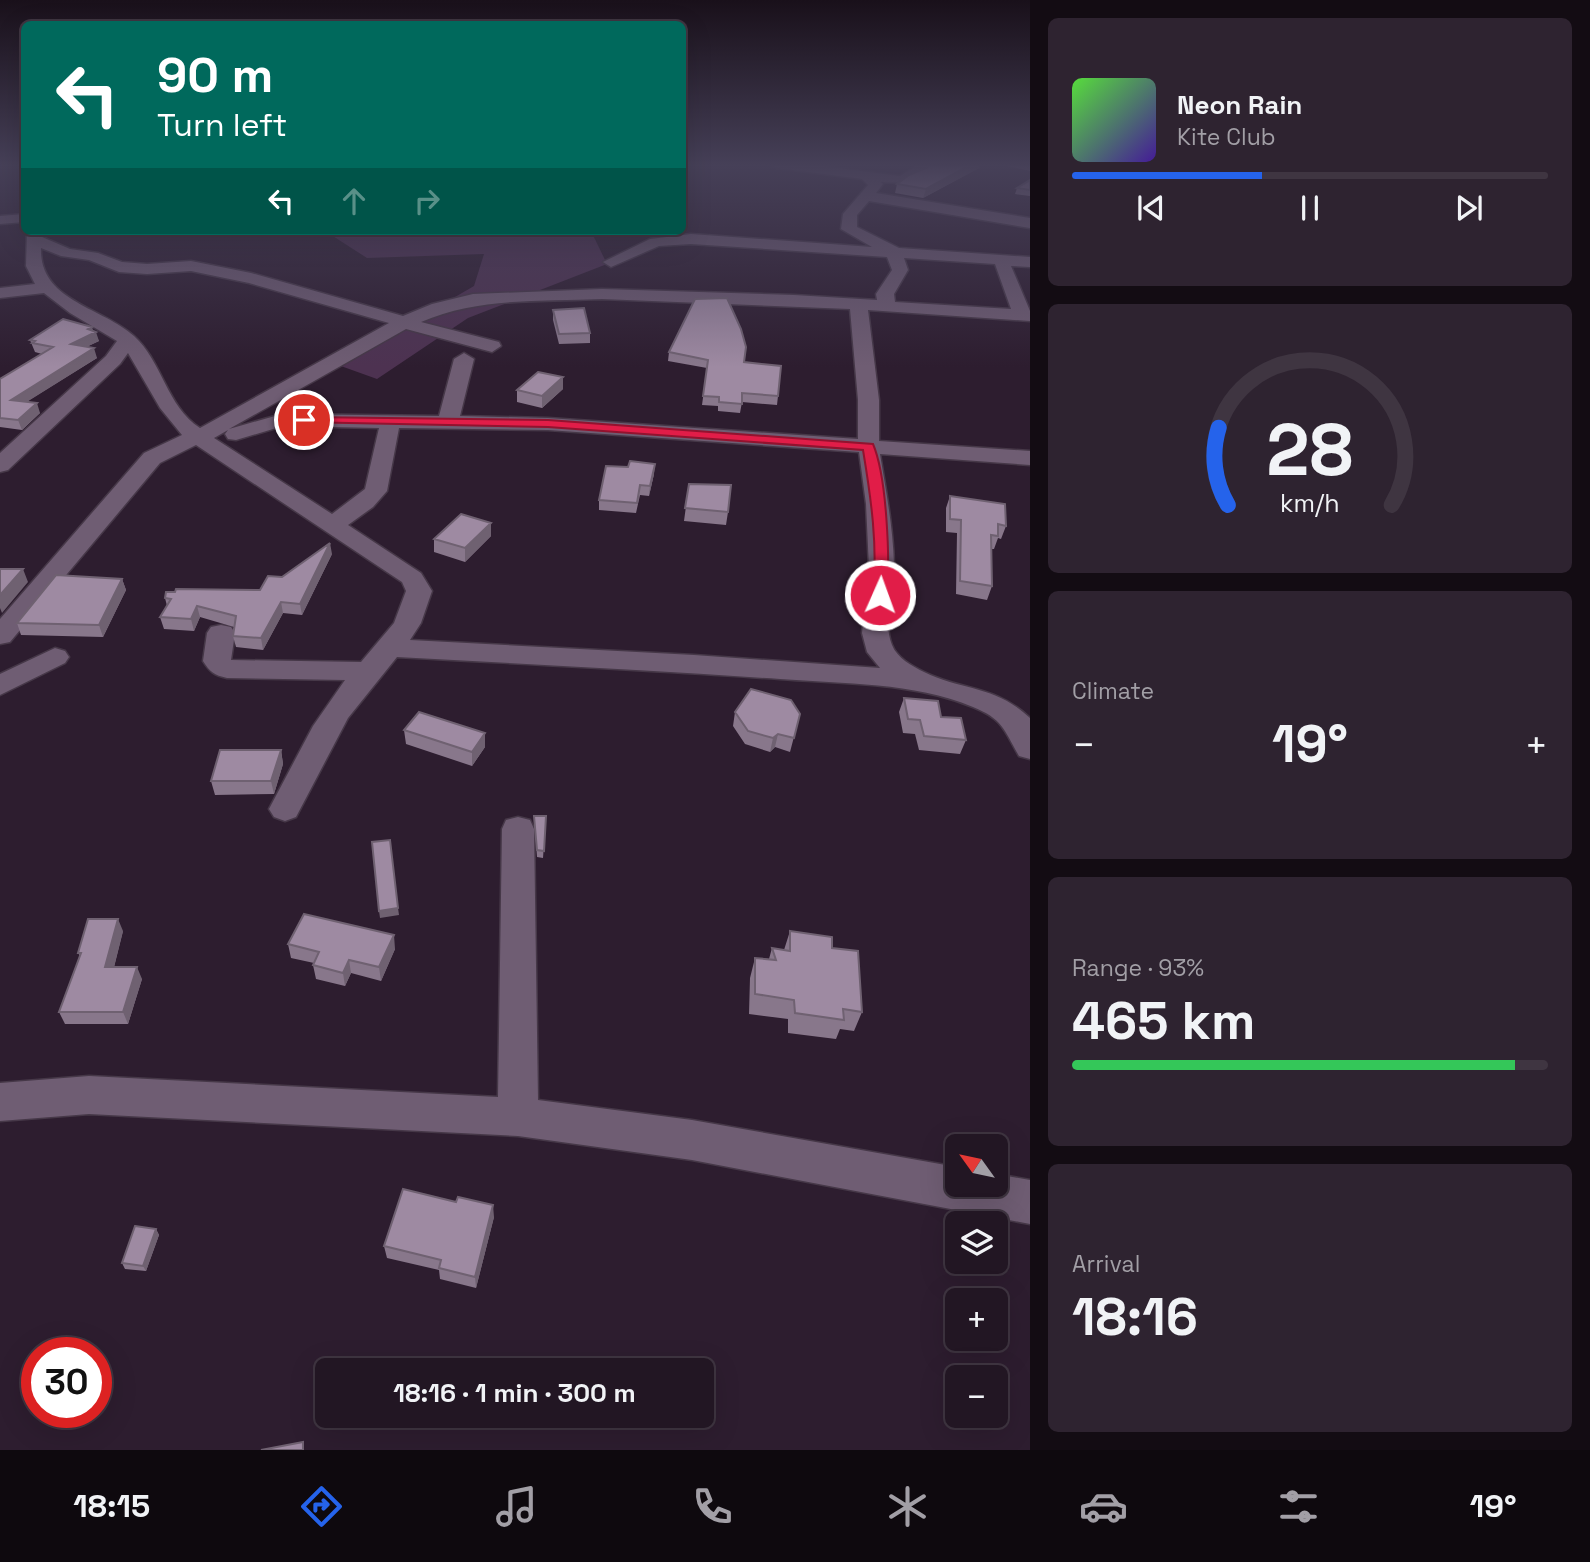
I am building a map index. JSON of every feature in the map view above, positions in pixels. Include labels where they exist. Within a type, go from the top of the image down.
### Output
[{"type":"street","points":[[854,232],[892,251],[900,271],[885,294],[887,306]]},
{"type":"street","points":[[39,238],[57,235]]},
{"type":"street","points":[[39,238],[36,271],[47,288],[128,340],[146,364],[169,410],[187,429],[412,578],[419,591],[409,622],[391,648],[345,700],[285,809]]},
{"type":"street","points":[[39,238],[67,253],[92,256],[119,267],[147,269],[191,266],[211,269],[327,298],[403,323],[492,346]]},
{"type":"street","points":[[611,262],[670,240],[725,240],[1030,262]]},
{"type":"street","points":[[205,441],[403,323],[421,314],[459,302],[516,296],[602,294],[858,304],[1026,316],[1002,260]]},
{"type":"street","points":[[0,293],[47,288]]},
{"type":"street","points":[[858,304],[869,395],[869,447],[878,505],[882,572],[875,640],[881,653],[893,666],[918,680],[985,700],[1002,708],[1016,720],[1029,740]]},
{"type":"street","points":[[0,465],[113,360],[128,340]]},
{"type":"street","points":[[449,422],[452,399],[464,359]]},
{"type":"street","points":[[0,636],[140,470],[166,449],[205,441],[272,421],[548,424],[1030,458]]},
{"type":"street","points":[[332,525],[376,491],[390,423]]},
{"type":"street","points":[[221,633],[217,661],[220,666],[227,668],[368,671]]},
{"type":"street","points":[[391,648],[918,680]]},
{"type":"street","points":[[0,686],[55,657]]},
{"type":"street","points":[[518,829],[518,1116]]},
{"type":"street","points":[[0,1102],[89,1095],[518,1116],[692,1140],[1030,1202]]},
{"type":"shaded area","points":[[331,235],[593,235],[607,264],[468,318],[377,379],[338,365],[474,286],[484,254],[367,258]]},
{"type":"building","points":[[727,298],[746,347],[744,362],[781,366],[778,396],[742,393],[742,404],[719,402],[719,397],[703,396],[708,360],[669,352],[695,299]]},
{"type":"building","points":[[584,308],[590,333],[559,334],[553,310]]},
{"type":"building","points":[[63,319],[92,327],[88,329],[96,332],[71,344],[94,348],[11,400],[37,403],[18,420],[0,418],[0,379],[53,347],[32,343],[35,341],[30,340]]},
{"type":"building","points":[[538,372],[563,377],[542,396],[517,390]]},
{"type":"building","points":[[630,461],[655,464],[650,486],[640,485],[637,503],[599,500],[606,466],[628,467]]},
{"type":"building","points":[[689,484],[731,485],[728,512],[685,508]]},
{"type":"building","points":[[950,496],[1005,504],[1006,526],[998,524],[998,536],[991,535],[992,586],[960,581],[961,520],[950,519]]},
{"type":"building","points":[[461,514],[491,523],[465,548],[434,539]]},
{"type":"building","points":[[330,543],[300,604],[281,602],[261,638],[233,636],[236,616],[197,606],[191,619],[160,617],[171,599],[165,598],[166,592],[175,592],[176,589],[260,590],[268,576],[282,577]]},
{"type":"building","points":[[0,569],[23,569],[0,595]]},
{"type":"building","points":[[56,575],[122,579],[99,625],[17,623]]},
{"type":"building","points":[[751,689],[791,700],[800,714],[794,738],[778,734],[773,738],[748,731],[735,712]]},
{"type":"building","points":[[904,698],[938,701],[941,717],[961,718],[966,740],[924,736],[920,720],[908,719]]},
{"type":"building","points":[[419,712],[485,733],[472,752],[404,730]]},
{"type":"building","points":[[220,750],[281,750],[271,781],[211,781]]},
{"type":"building","points":[[534,816],[546,816],[544,851],[537,850]]},
{"type":"building","points":[[390,840],[398,908],[379,911],[372,842]]},
{"type":"building","points":[[304,914],[394,935],[379,967],[349,960],[343,973],[313,965],[319,952],[288,944]]},
{"type":"building","points":[[88,919],[118,919],[105,967],[137,967],[123,1012],[59,1012],[81,953],[78,953]]},
{"type":"building","points":[[790,931],[832,937],[832,948],[858,951],[862,1012],[843,1009],[844,1020],[795,1013],[794,1000],[755,994],[755,958],[776,960],[772,948],[790,951]]},
{"type":"building","points":[[403,1189],[456,1202],[458,1197],[493,1205],[475,1277],[439,1268],[441,1260],[384,1246]]},
{"type":"building","points":[[135,1226],[156,1229],[143,1266],[122,1263]]},
{"type":"building","points":[[303,1442],[303,1450],[261,1450]]},
{"type":"route","points":[[304,420],[548,424],[869,447],[878,505],[882,572],[880,595]]}]
